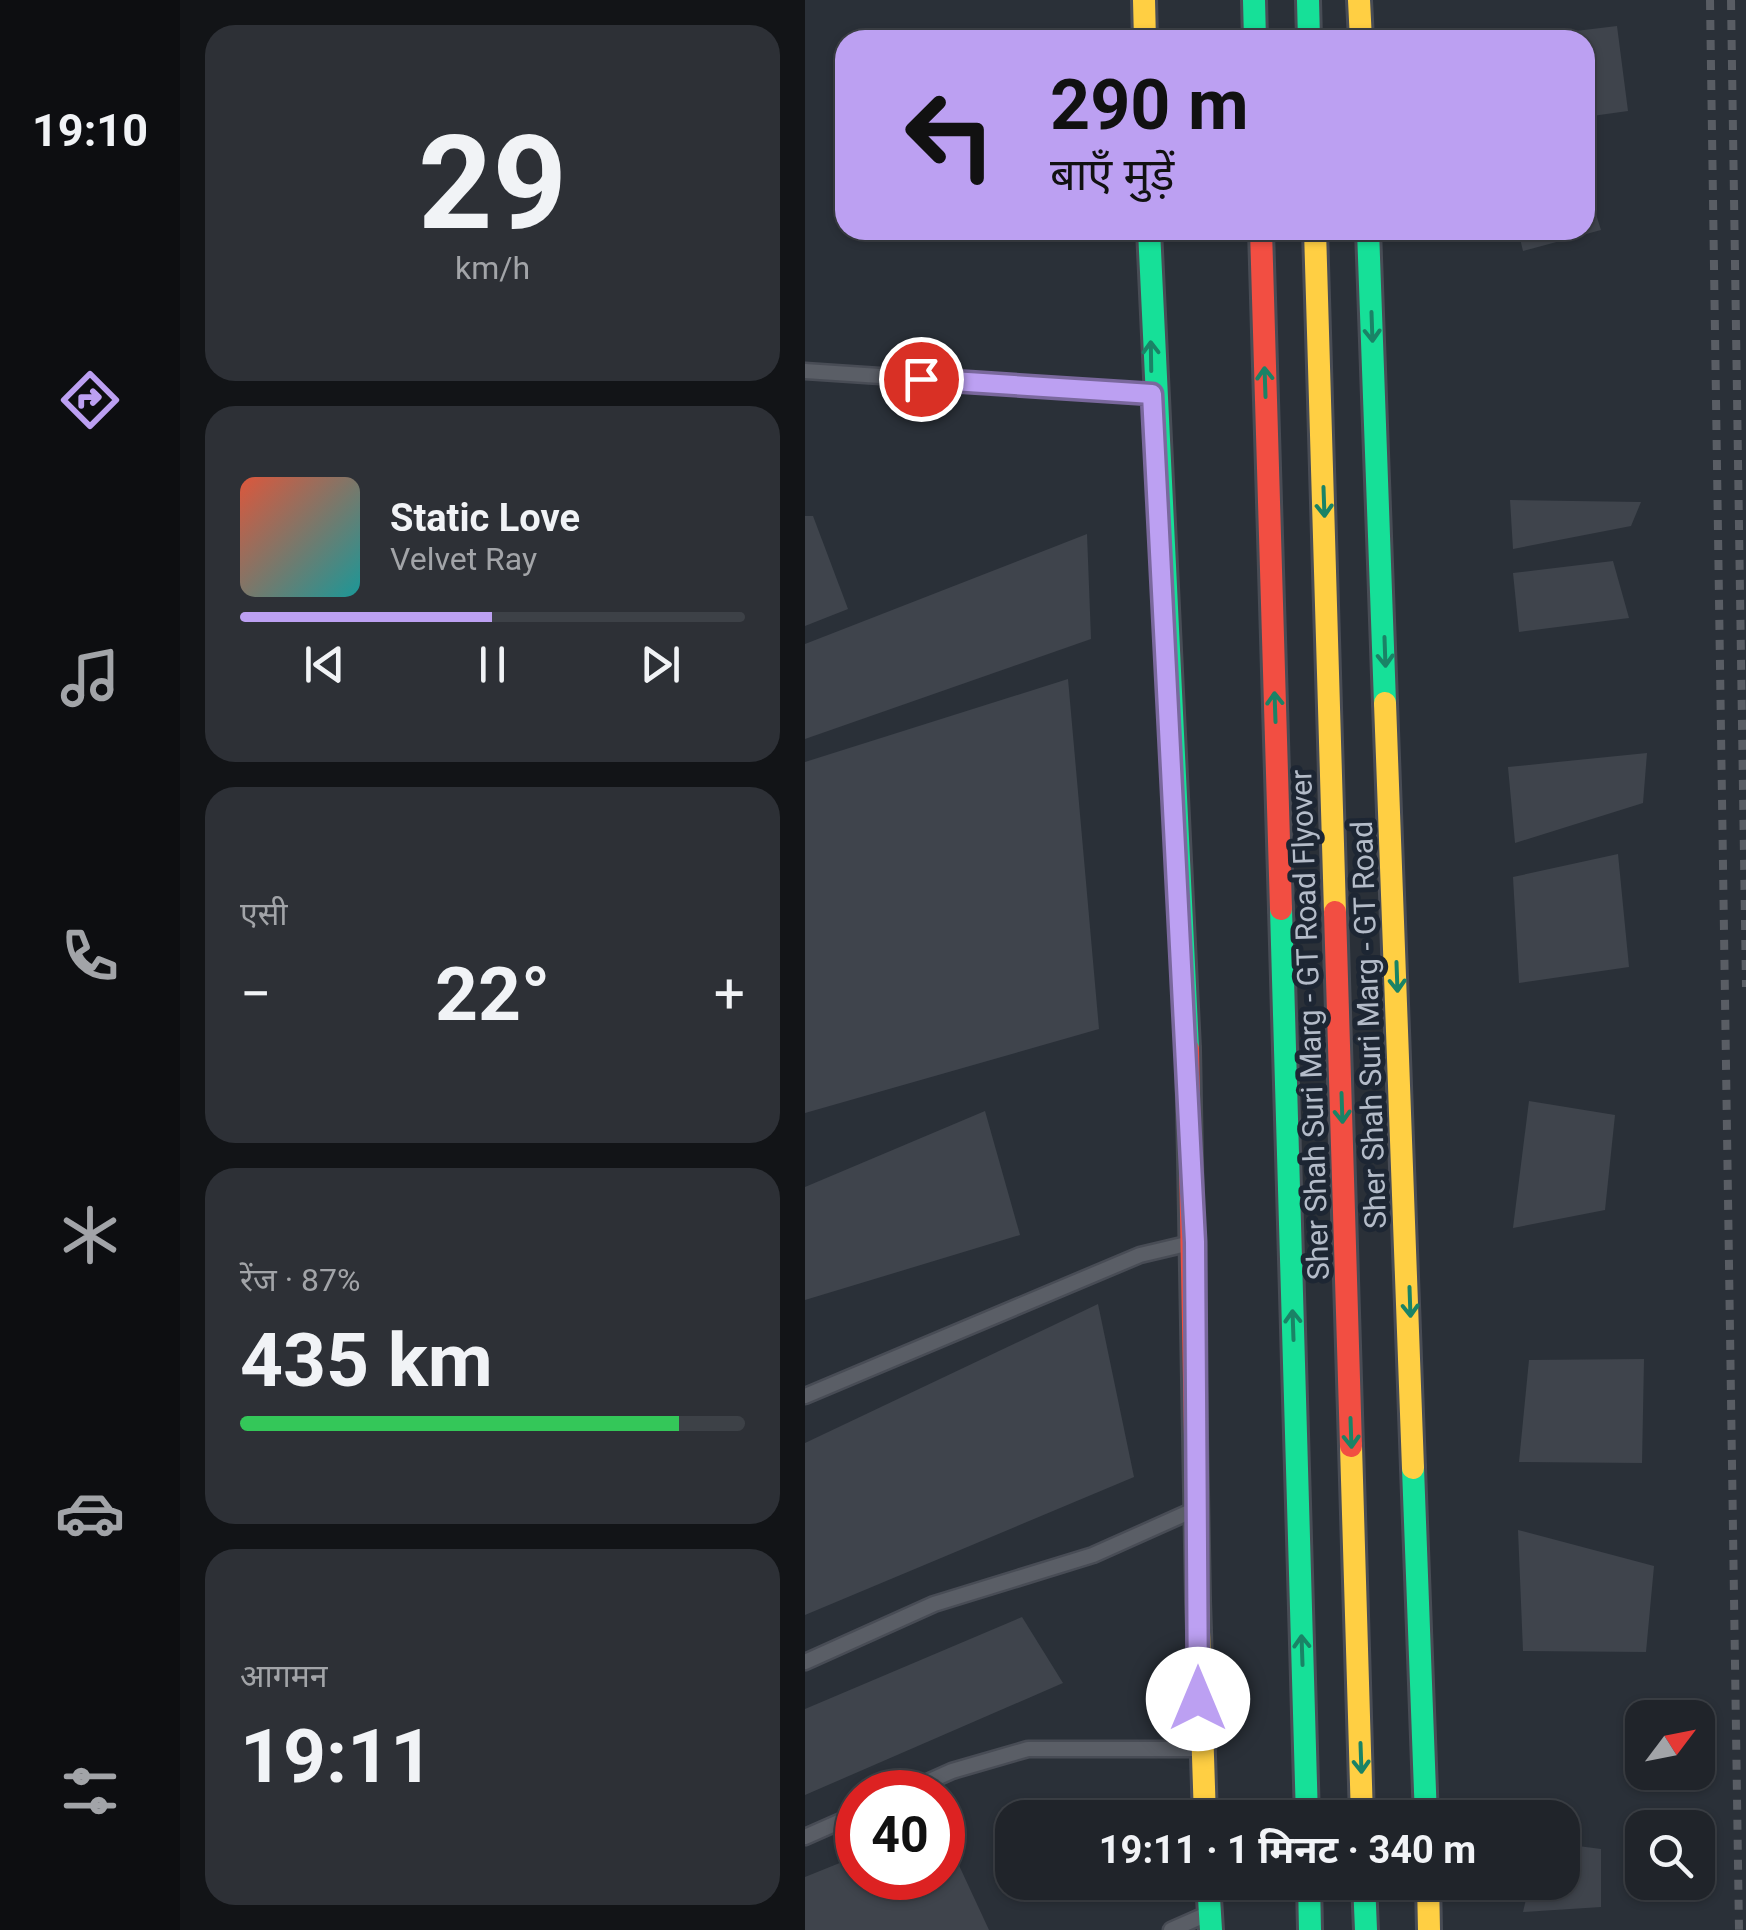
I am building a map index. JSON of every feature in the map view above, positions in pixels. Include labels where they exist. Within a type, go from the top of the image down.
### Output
[{"type":"main road","points":[[1144,0],[1145,30]]},
{"type":"main road","points":[[1253,0],[1254,30]]},
{"type":"main road","points":[[1308,0],[1309,30]]},
{"type":"main road","points":[[1359,0],[1360,30]]},
{"type":"main road","points":[[1149,240],[1152,394],[1195,1242],[1204,1800]]},
{"type":"main road","name":"Sher Shah Suri Marg - GT Road Flyover","points":[[1261,240],[1306,1800]]},
{"type":"main road","name":"Sher Shah Suri Marg - GT Road Flyover","points":[[1315,240],[1362,1800]]},
{"type":"main road","name":"Sher Shah Suri Marg - GT Road","points":[[1368,240],[1425,1800]]},
{"type":"main road","points":[[1309,1900],[1310,1930]]},
{"type":"main road","points":[[1364,1900],[1365,1930]]},
{"type":"main road","points":[[1428,1900],[1429,1930]]},
{"type":"lane","points":[[805,371],[1152,394]]},
{"type":"lane","points":[[805,1396],[1140,1255],[1195,1242]]},
{"type":"lane","points":[[805,1662],[934,1604],[1093,1555],[1197,1508]]},
{"type":"lane","points":[[956,1770],[1028,1749],[1201,1749]]},
{"type":"lane","points":[[805,1837],[835,1824]]},
{"type":"lane","points":[[1171,1930],[1211,1921]]},
{"type":"building","points":[[1617,26],[1628,111],[1595,116],[1595,30],[1584,30]]},
{"type":"building","points":[[1520,240],[1564,240],[1523,251]]},
{"type":"building","points":[[1510,500],[1641,502],[1631,526],[1513,549]]},
{"type":"building","points":[[805,516],[813,516],[848,609],[805,626]]},
{"type":"building","points":[[1087,534],[1091,639],[805,739],[805,644]]},
{"type":"building","points":[[1613,561],[1629,618],[1519,632],[1513,573]]},
{"type":"building","points":[[1068,679],[1099,1029],[805,1113],[805,762]]},
{"type":"building","points":[[1647,753],[1643,803],[1515,843],[1508,767]]},
{"type":"building","points":[[1618,854],[1629,967],[1519,983],[1513,877]]},
{"type":"building","points":[[1529,1101],[1615,1115],[1605,1210],[1513,1228]]},
{"type":"building","points":[[985,1111],[1020,1235],[805,1300],[805,1187]]},
{"type":"building","points":[[1098,1304],[1134,1477],[805,1615],[805,1443]]},
{"type":"building","points":[[1644,1359],[1642,1463],[1519,1462],[1529,1360]]},
{"type":"building","points":[[1518,1530],[1654,1566],[1646,1652],[1523,1651]]},
{"type":"building","points":[[1022,1617],[1063,1683],[863,1770],[835,1770],[835,1782],[805,1795],[805,1709]]},
{"type":"building","points":[[1580,1846],[1601,1849],[1601,1907],[1523,1912],[1526,1900],[1580,1900]]},
{"type":"building","points":[[835,1865],[835,1900],[965,1900],[965,1878],[989,1930],[805,1930],[805,1877]]},
{"type":"railway","points":[[1710,0],[1739,1930]]},
{"type":"railway","points":[[1731,0],[1746,987]]},
{"type":"traffic: fast","points":[[1254,0],[1255,30]]},
{"type":"traffic: fast","points":[[1308,0],[1309,30]]},
{"type":"traffic: fast","points":[[1149,240],[1188,1049]]},
{"type":"traffic: fast","points":[[1368,240],[1385,703]]},
{"type":"traffic: fast","points":[[1281,909],[1306,1800]]},
{"type":"traffic: fast","points":[[1413,1468],[1425,1800]]},
{"type":"traffic: fast","points":[[1209,1900],[1211,1930]]},
{"type":"traffic: fast","points":[[1309,1900],[1310,1930]]},
{"type":"traffic: fast","points":[[1365,1900],[1366,1930]]},
{"type":"traffic: slow","points":[[1144,0],[1145,30]]},
{"type":"traffic: slow","points":[[1359,0],[1360,30]]},
{"type":"traffic: slow","points":[[1315,240],[1335,912]]},
{"type":"traffic: slow","points":[[1385,703],[1413,1468]]},
{"type":"traffic: slow","points":[[1351,1446],[1361,1800]]},
{"type":"traffic: slow","points":[[1198,1601],[1204,1800]]},
{"type":"traffic: slow","points":[[1428,1900],[1429,1930]]},
{"type":"traffic: jam","points":[[1261,240],[1281,909]]},
{"type":"traffic: jam","points":[[1335,912],[1351,1446]]},
{"type":"traffic: jam","points":[[1188,1049],[1198,1601]]},
{"type":"route","points":[[921,379],[1152,394],[1195,1242],[1198,1699]]}]
